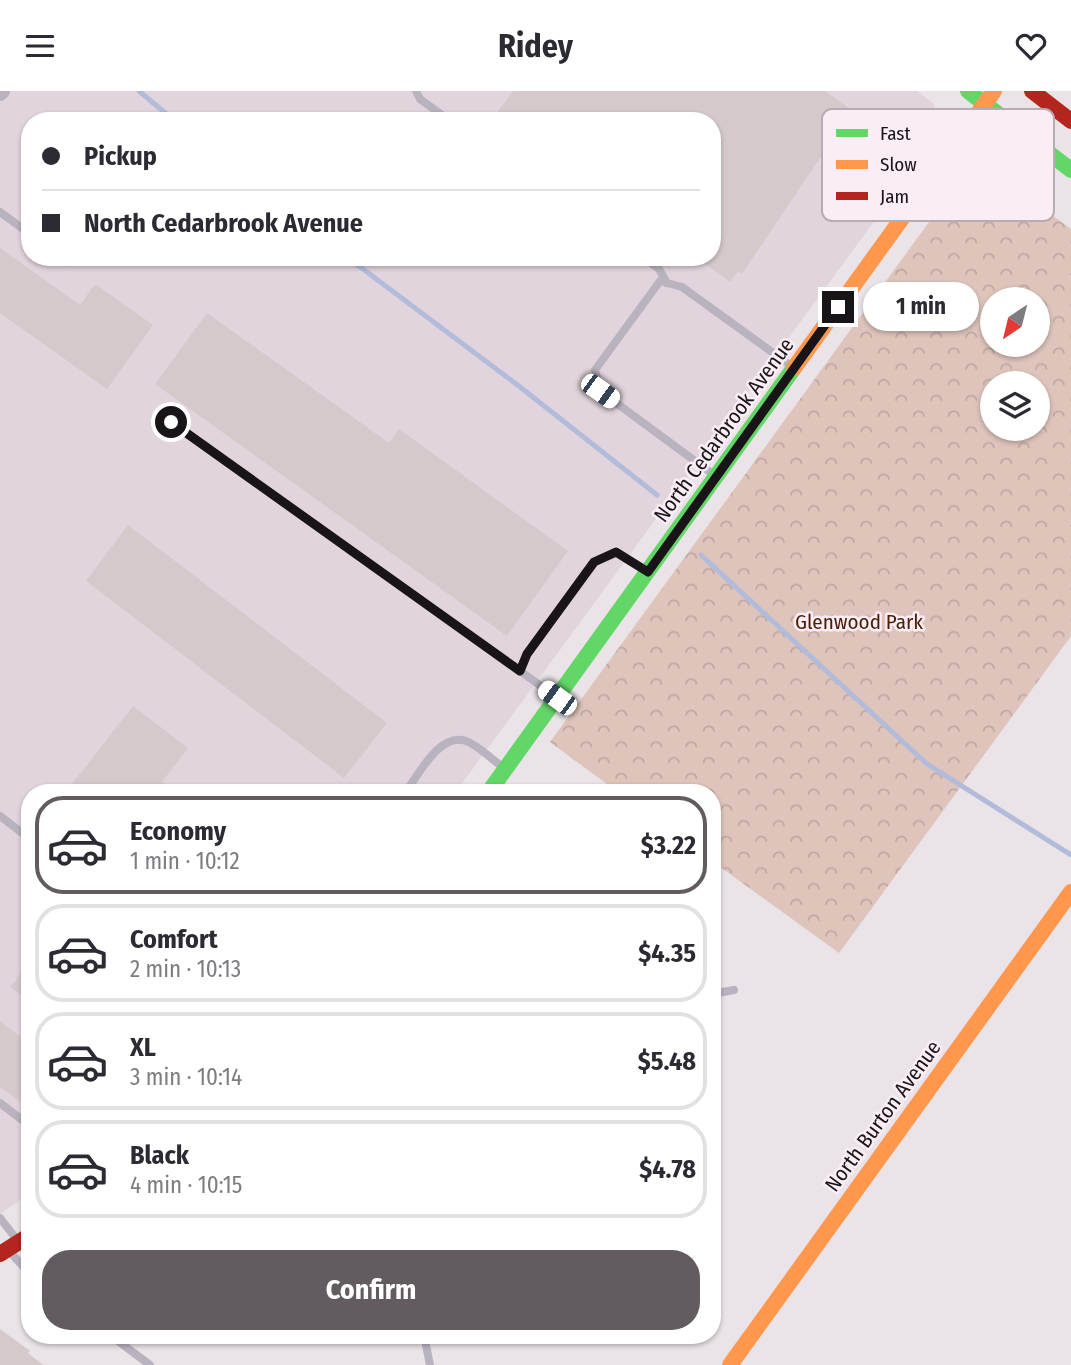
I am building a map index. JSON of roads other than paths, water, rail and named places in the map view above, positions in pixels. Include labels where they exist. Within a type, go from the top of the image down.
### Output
[{"type":"street","points":[[968,91],[989,97],[1002,109]]},
{"type":"street","points":[[1032,91],[1071,121]]},
{"type":"street","points":[[1054,155],[1071,170]]},
{"type":"street","name":"North Cedarbrook Avenue","points":[[494,784],[900,221]]},
{"type":"street","name":"North Burton Avenue","points":[[730,1365],[1071,892]]},
{"type":"lane","points":[[416,91],[420,99],[438,112]]},
{"type":"lane","points":[[0,212],[21,227]]},
{"type":"lane","points":[[655,266],[667,283]]},
{"type":"lane","points":[[716,477],[600,391],[595,370],[660,281],[681,286],[794,368]]},
{"type":"lane","points":[[171,422],[557,698]]},
{"type":"lane","points":[[520,671],[527,654],[594,562],[616,552],[648,572]]},
{"type":"lane","points":[[412,784],[439,748],[451,741],[466,741],[505,769]]},
{"type":"lane","points":[[0,816],[21,832]]},
{"type":"lane","points":[[721,992],[734,990]]},
{"type":"lane","points":[[0,1103],[21,1119]]},
{"type":"lane","points":[[0,1218],[14,1245]]},
{"type":"lane","points":[[122,1344],[150,1365]]},
{"type":"lane","points":[[426,1344],[430,1365]]},
{"type":"waterway","points":[[139,91],[164,112]]},
{"type":"waterway","points":[[359,266],[515,383],[657,495]]},
{"type":"waterway","points":[[701,555],[927,764],[1071,855]]},
{"type":"park label","name":"Glenwood Park","points":[[859,622]]}]
